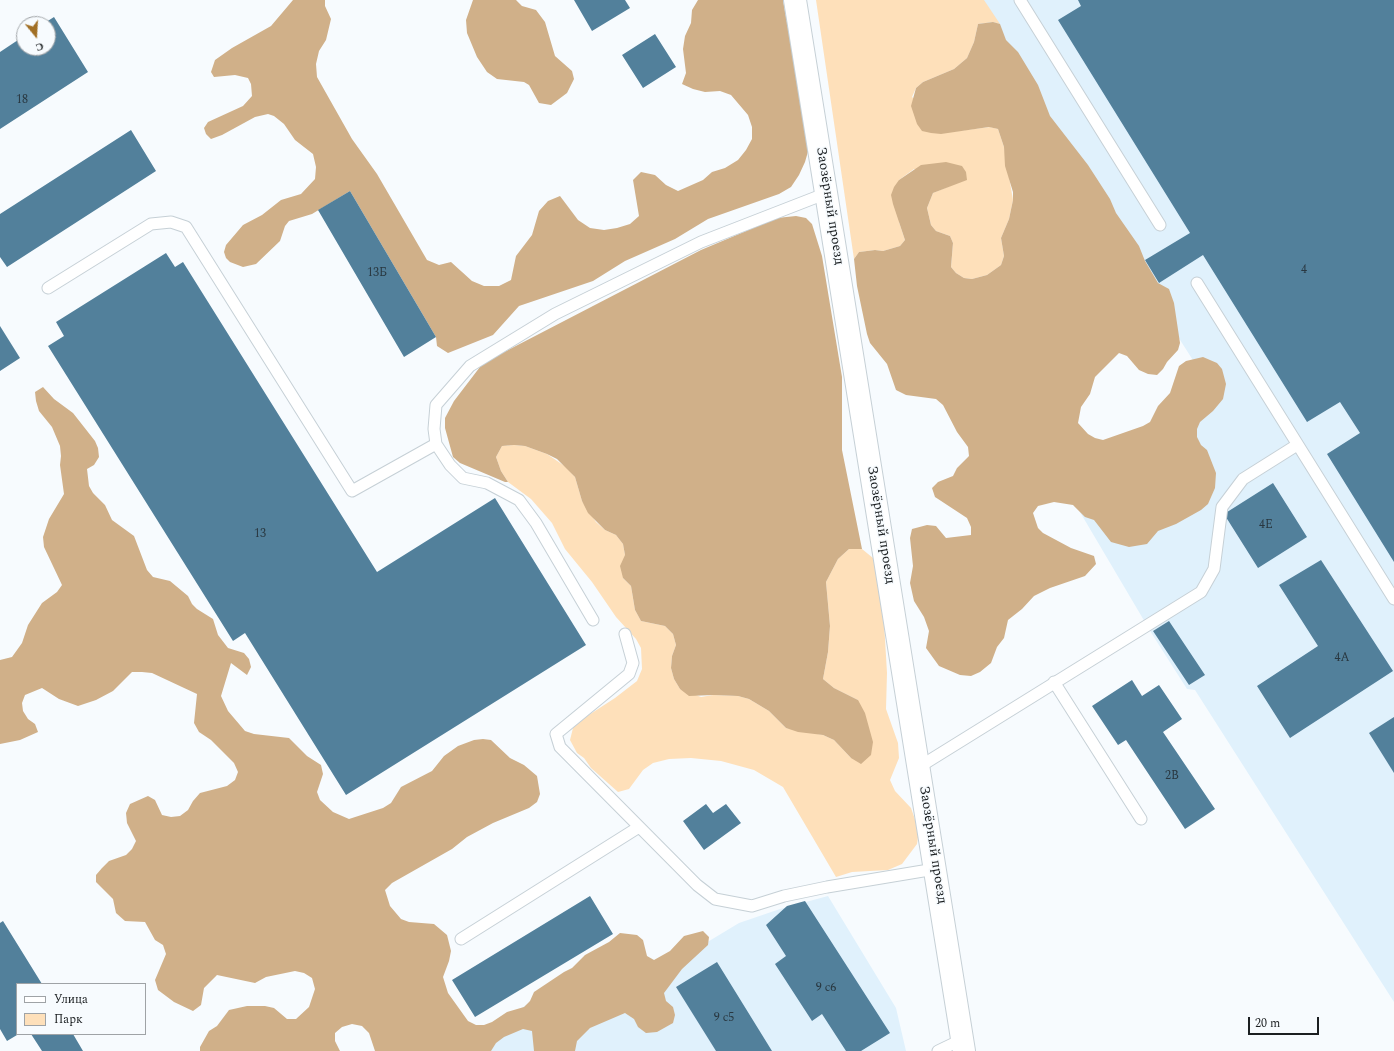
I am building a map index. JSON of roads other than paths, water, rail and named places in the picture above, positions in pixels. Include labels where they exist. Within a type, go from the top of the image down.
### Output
[{"type":"street","name":"Заозёрный проезд","points":[[795,0],[963,1045]]},
{"type":"lane","points":[[1020,0],[1160,225]]},
{"type":"lane","points":[[593,620],[536,523],[519,500],[487,483],[463,478],[450,465],[436,444],[434,429],[436,406],[470,366],[555,314],[701,242],[827,193]]},
{"type":"lane","points":[[48,288],[151,224],[171,222],[186,227],[352,491],[436,444]]},
{"type":"lane","points":[[1197,283],[1394,599]]},
{"type":"lane","points":[[919,767],[1201,592],[1214,569],[1222,507],[1243,479],[1297,445]]},
{"type":"lane","points":[[625,634],[633,663],[629,674],[556,734],[560,747],[697,885],[715,899],[732,904],[752,906],[784,896],[827,887],[935,869]]},
{"type":"lane","points":[[1054,682],[1141,819]]},
{"type":"lane","points":[[461,939],[639,827]]},
{"type":"lane","points":[[938,1051],[963,1045]]}]
